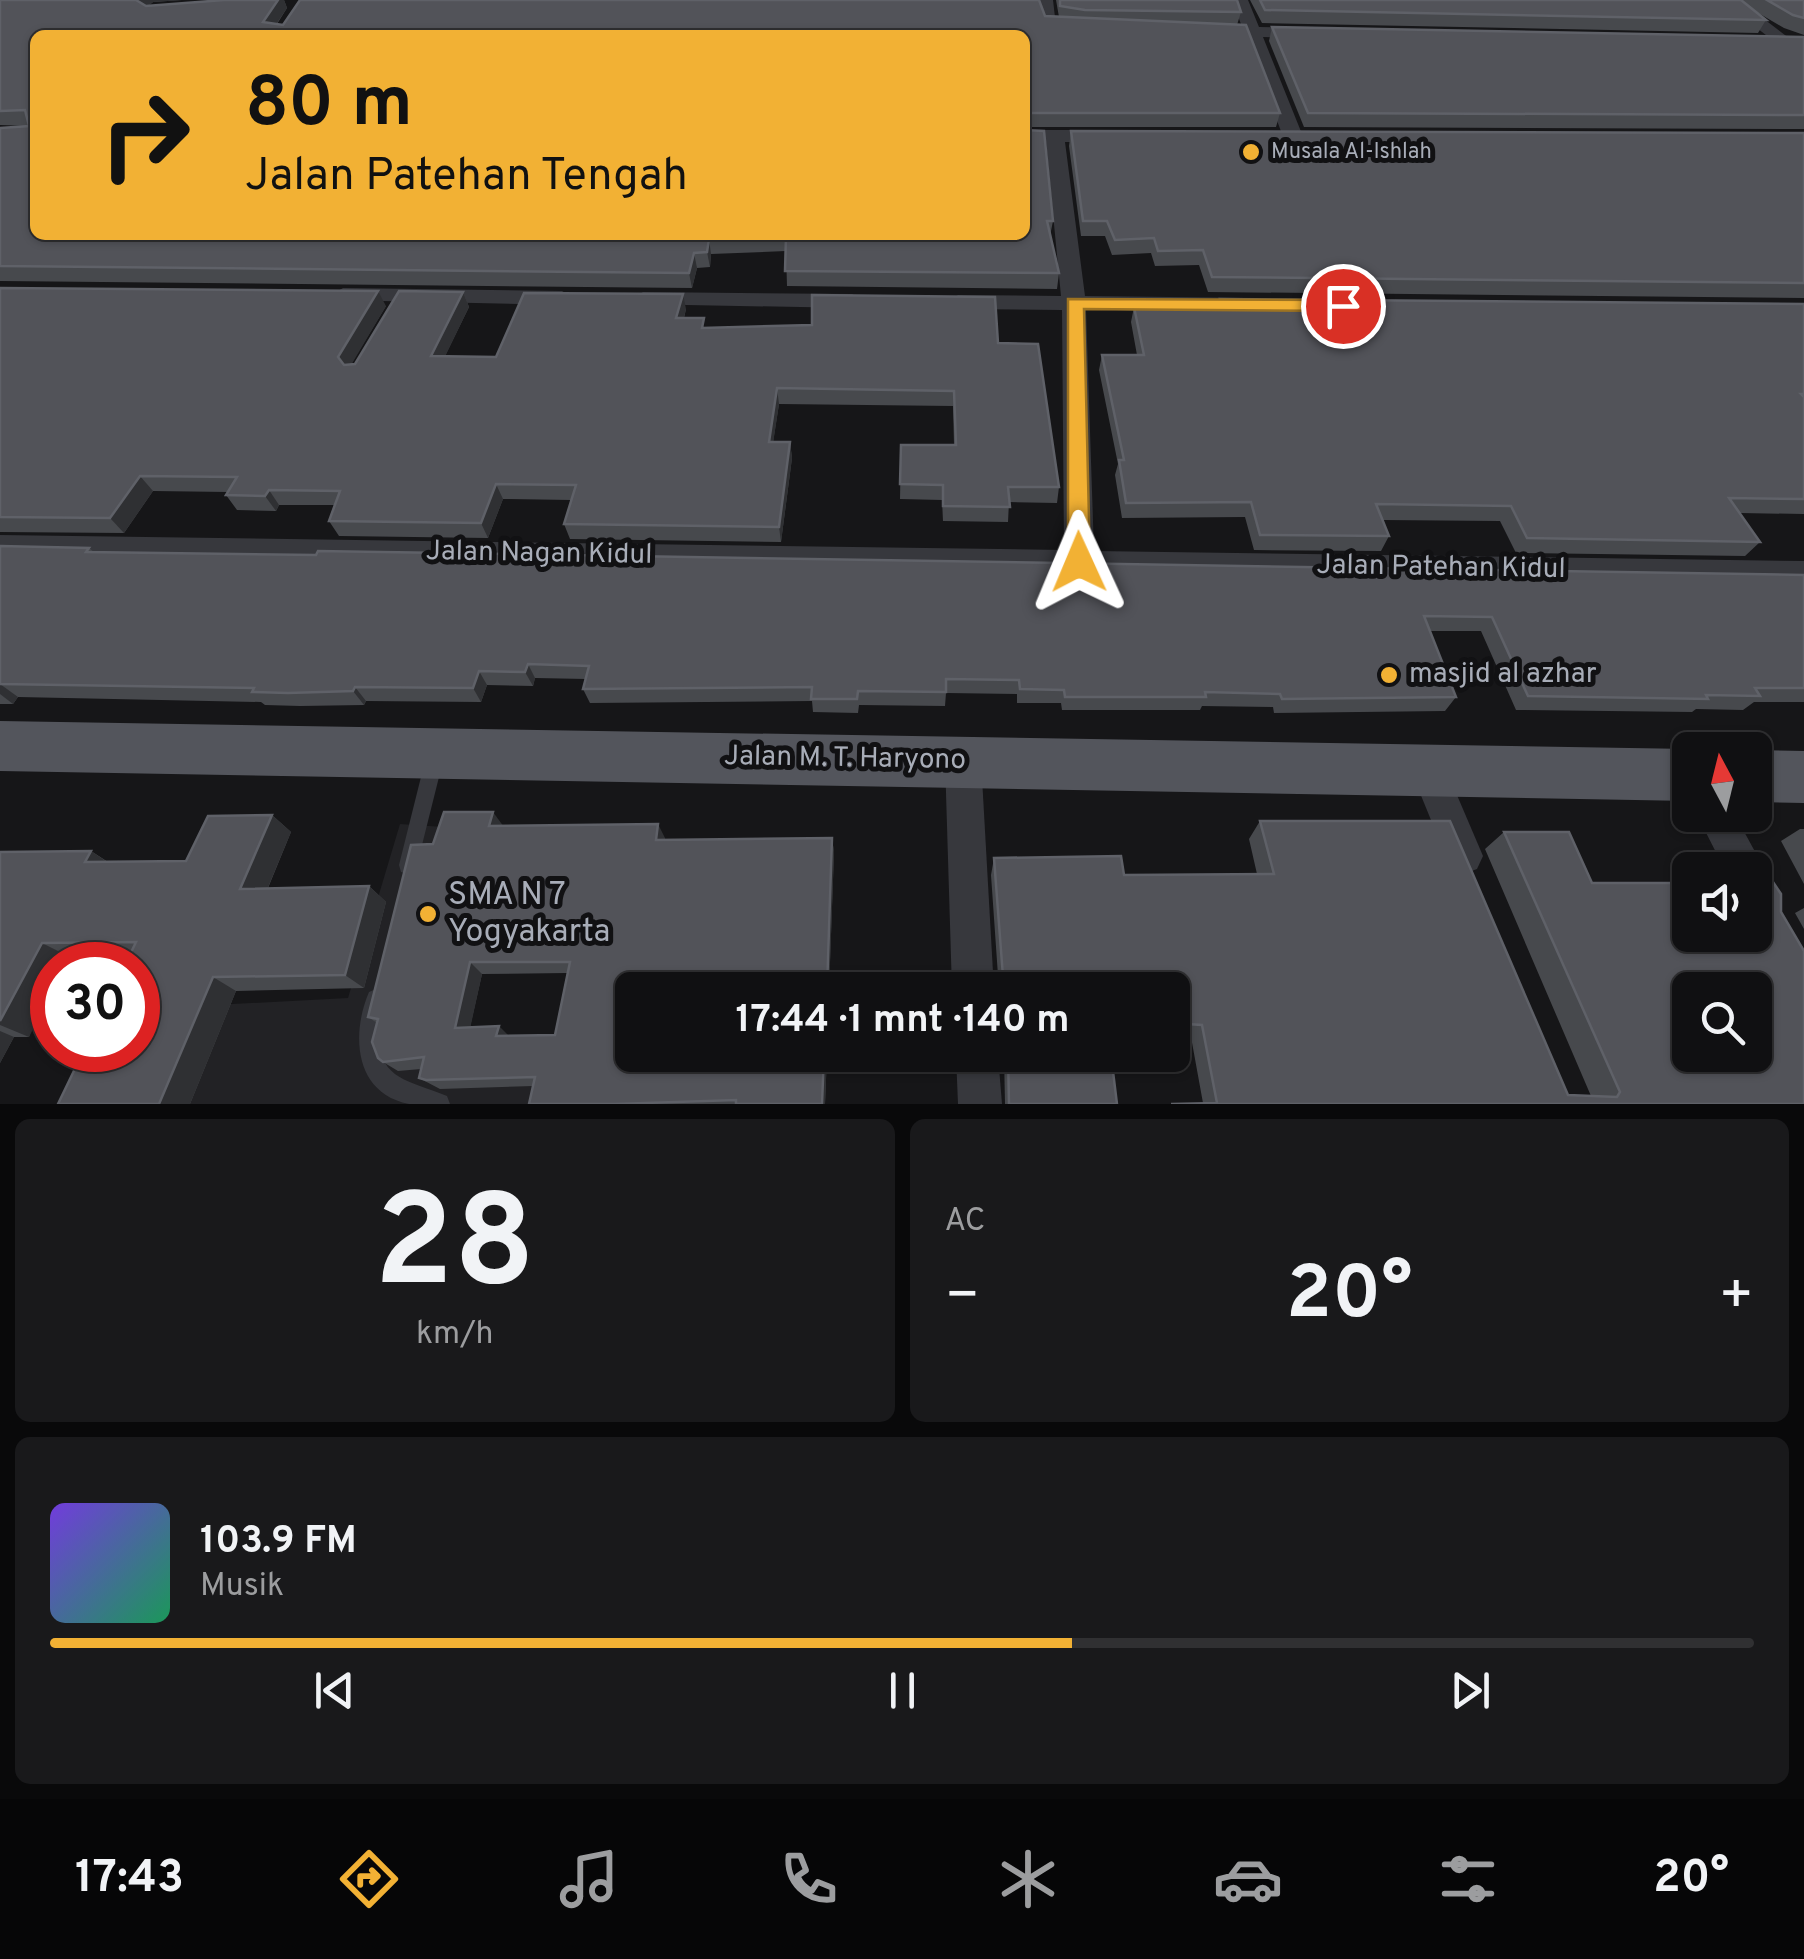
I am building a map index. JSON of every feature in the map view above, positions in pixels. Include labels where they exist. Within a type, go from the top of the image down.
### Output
[{"type":"main road","name":"Jalan M. T. Haryono","points":[[0,746],[1672,775]]},
{"type":"main road","points":[[1772,776],[1804,776]]},
{"type":"street","points":[[1045,0],[1058,25]]},
{"type":"street","points":[[1240,0],[1249,32],[1292,134]]},
{"type":"street","points":[[1729,0],[1795,42]]},
{"type":"street","points":[[1249,32],[1334,34]]},
{"type":"street","points":[[1750,42],[1795,42]]},
{"type":"street","points":[[1030,136],[1134,135]]},
{"type":"street","points":[[1055,136],[1074,303],[1079,562]]},
{"type":"street","points":[[310,295],[398,303],[580,298]]},
{"type":"street","points":[[620,298],[876,301]]},
{"type":"street","points":[[936,302],[1290,306]]},
{"type":"street","name":"Jalan Nagan Kidul","points":[[0,546],[1079,562]]},
{"type":"street","name":"Jalan Patehan Kidul","points":[[1079,562],[1804,573]]},
{"type":"street","points":[[963,760],[972,972]]},
{"type":"street","points":[[1429,771],[1480,894]]},
{"type":"street","points":[[978,1072],[980,1104]]},
{"type":"lane","points":[[404,882],[437,753]]},
{"type":"lane","points":[[382,972],[369,1027],[372,1067],[392,1089],[438,1104]]},
{"type":"shaded area","name":"SMA N 7 Yogyakarta","points":[[400,824],[501,831],[459,1043],[648,1104],[82,1104],[115,1072],[160,1072],[160,1008],[348,998]]},
{"type":"building","points":[[0,0],[136,0],[146,6],[278,0],[263,22],[283,25],[300,0],[1039,0],[1045,16],[1246,25],[1280,113],[1030,113],[1030,30],[30,30],[30,240],[709,240],[707,252],[694,253],[689,273],[0,266],[0,128],[29,126],[25,110],[0,111]]},
{"type":"building","points":[[1060,0],[1237,0],[1241,12],[1085,10],[1060,6]]},
{"type":"building","points":[[1260,0],[1741,0],[1766,20],[1265,10]]},
{"type":"building","points":[[1767,0],[1804,0],[1804,18],[1793,15]]},
{"type":"building","points":[[1272,27],[1804,37],[1804,115],[1308,113]]},
{"type":"building","points":[[1030,130],[1044,131],[1053,221],[1047,221],[1059,273],[785,271],[786,240],[1030,240]]},
{"type":"building","points":[[1071,131],[1804,133],[1804,283],[1212,277],[1203,250],[1158,251],[1154,238],[1115,240],[1107,221],[1083,221]]},
{"type":"building","points":[[0,288],[378,291],[338,357],[344,365],[355,364],[399,291],[463,292],[431,356],[496,357],[524,293],[683,294],[676,318],[704,318],[702,328],[812,325],[812,295],[995,297],[998,343],[1038,344],[1059,487],[1008,487],[1010,507],[943,506],[943,485],[900,484],[901,445],[956,445],[954,391],[777,388],[769,442],[790,442],[779,527],[564,524],[576,485],[496,484],[481,523],[329,521],[340,491],[269,490],[265,496],[226,495],[237,477],[140,476],[110,518],[0,517]]},
{"type":"building","points":[[1220,299],[1804,304],[1804,499],[1729,498],[1760,542],[1527,538],[1511,506],[1376,504],[1389,536],[1260,535],[1251,502],[1126,503],[1119,460],[1124,460],[1102,355],[1144,355],[1134,307],[1223,308]]},
{"type":"building","points":[[0,546],[89,548],[86,552],[316,555],[318,551],[1804,575],[1804,688],[1755,688],[1760,696],[1706,695],[1708,699],[1528,696],[1492,617],[1424,616],[1456,697],[1282,699],[1280,694],[1205,692],[1206,697],[1065,697],[1064,690],[1020,689],[1019,680],[946,679],[946,692],[858,691],[857,699],[811,699],[812,687],[583,689],[589,666],[528,664],[525,672],[479,671],[473,688],[355,687],[353,691],[288,693],[252,692],[254,688],[0,684]]},
{"type":"building","points":[[444,812],[493,812],[489,826],[658,824],[656,840],[832,838],[828,972],[615,972],[615,1072],[823,1072],[822,1104],[736,1104],[736,1100],[529,1104],[535,1077],[426,1080],[419,1078],[424,1057],[383,1062],[372,1042],[378,1019],[368,1017],[411,845],[433,844]],"holes":[[[470,962],[570,962],[555,1035],[496,1036],[499,1026],[455,1028]]]},
{"type":"building","points":[[272,815],[240,889],[369,886],[345,975],[213,977],[159,1104],[58,1104],[73,1072],[160,1072],[160,942],[30,942],[30,965],[0,1021],[0,852],[91,851],[85,862],[186,861],[208,816]]},
{"type":"building","points":[[1260,821],[1450,821],[1568,1095],[1617,1097],[1620,1092],[1504,832],[1569,832],[1592,883],[1672,883],[1672,952],[1772,952],[1773,882],[1781,894],[1781,912],[1804,951],[1804,1104],[1171,1104],[1217,1103],[1202,1025],[1190,1024],[1190,972],[1003,972],[994,858],[1121,856],[1124,875],[1274,874]]},
{"type":"building","points":[[1008,1072],[1113,1072],[1117,1104],[1009,1104]]},
{"type":"place","name":"Musala Al-Ishlah","points":[[1251,152]]},
{"type":"place","name":"masjid al azhar","points":[[1389,675]]},
{"type":"place","name":"SMA N 7 Yogyakarta","points":[[428,914]]},
{"type":"route","points":[[1079,562],[1074,303],[1343,306]]}]
